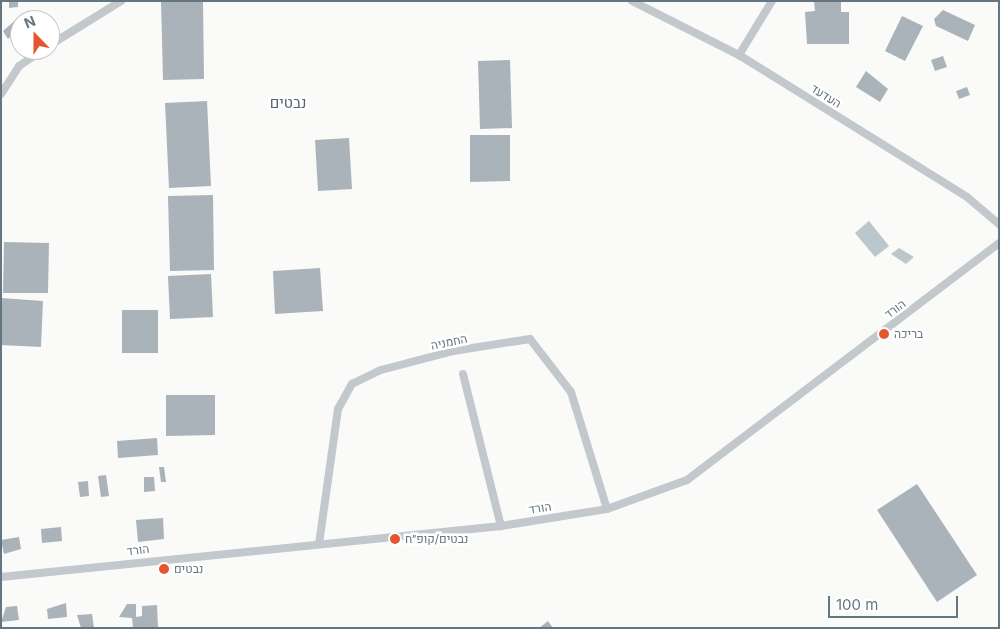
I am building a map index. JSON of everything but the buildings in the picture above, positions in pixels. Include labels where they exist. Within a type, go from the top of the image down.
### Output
[{"type":"street","points":[[60,39],[121,1]]},
{"type":"street","name":"העדעד","points":[[632,1],[739,56],[967,198],[999,224]]},
{"type":"street","points":[[739,56],[772,1]]},
{"type":"street","points":[[1,94],[19,66],[28,60]]},
{"type":"street","name":"הורד","points":[[1,578],[501,526],[607,509],[687,480],[999,243]]},
{"type":"street","name":"החמניה","points":[[319,544],[338,409],[352,384],[381,370],[453,351],[530,339],[571,392],[607,509]]},
{"type":"street","points":[[463,374],[501,526]]},
{"type":"shaded area","points":[[869,221],[889,246],[875,257],[855,233]]},
{"type":"shaded area","points":[[899,248],[914,257],[906,264],[891,254]]},
{"type":"place","name":"בריכה","points":[[884,334]]},
{"type":"place","name":"נבטים/קופ״ח","points":[[395,539]]},
{"type":"place","name":"נבטים","points":[[164,569]]},
{"type":"district","name":"נבטים","points":[[288,103]]}]
